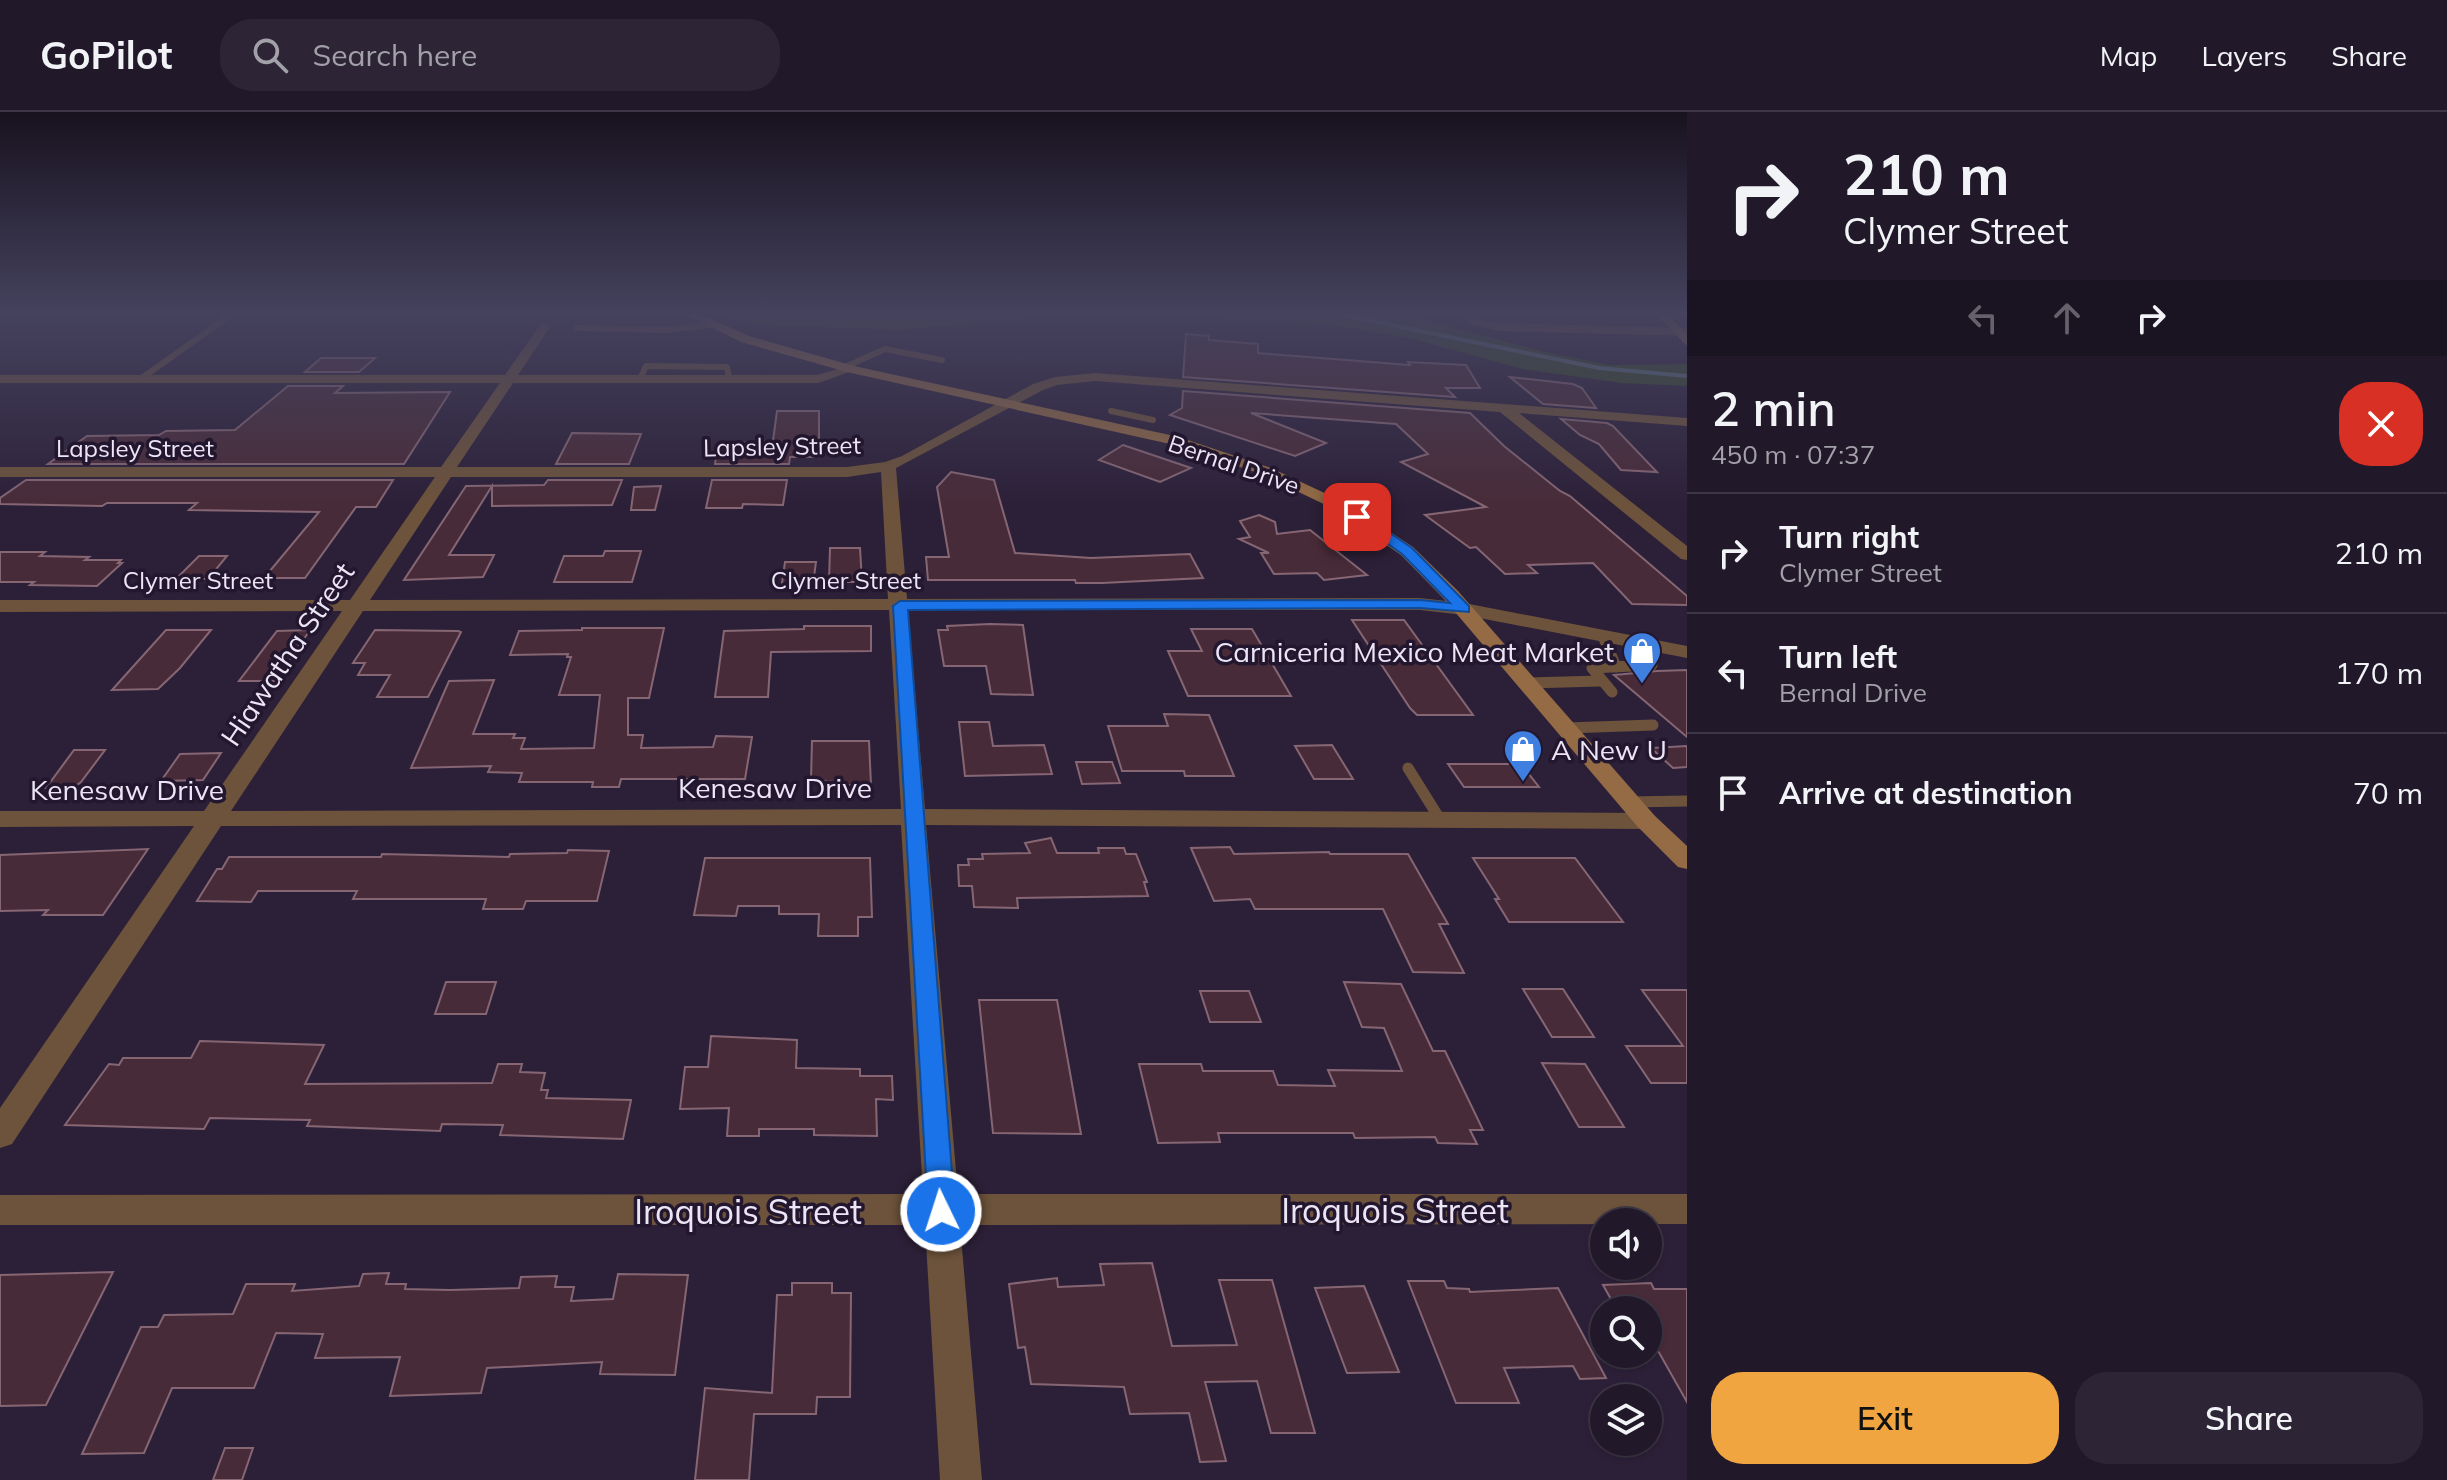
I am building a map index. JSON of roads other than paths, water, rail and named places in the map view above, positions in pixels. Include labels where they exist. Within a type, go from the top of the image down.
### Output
[{"type":"street","points":[[0,379],[821,378]]},
{"type":"street","name":"Bernal Drive","points":[[894,378],[1009,403],[1131,423],[1236,460],[1340,506],[1407,551],[1464,609],[1638,812],[1687,861]]},
{"type":"street","name":"Lapsley Street","points":[[0,472],[847,472],[888,466],[907,459],[1038,387],[1055,381],[1117,378],[1687,422]]},
{"type":"street","name":"Hiawatha Street","points":[[0,1134],[510,379]]},
{"type":"street","points":[[1504,408],[1687,555]]},
{"type":"street","points":[[888,466],[961,1480]]},
{"type":"street","name":"Clymer Street","points":[[0,606],[1420,604],[1464,609],[1687,652]]},
{"type":"street","name":"Kenesaw Drive","points":[[0,819],[915,817],[1441,821],[1638,812]]},
{"type":"street","name":"Iroquois Street","points":[[0,1210],[1687,1209]]},
{"type":"lane","points":[[1111,411],[1131,423],[1153,420]]},
{"type":"lane","points":[[1603,636],[1616,667]]},
{"type":"lane","points":[[1612,692],[1592,668],[1652,665]]},
{"type":"lane","points":[[1528,683],[1601,681]]},
{"type":"lane","points":[[1567,728],[1653,725]]},
{"type":"lane","points":[[1408,768],[1441,821]]},
{"type":"lane","points":[[1638,812],[1687,801]]},
{"type":"place","name":"Carniceria Mexico Meat Market","points":[[1642,685]]},
{"type":"place","name":"A New U","points":[[1523,783]]}]
